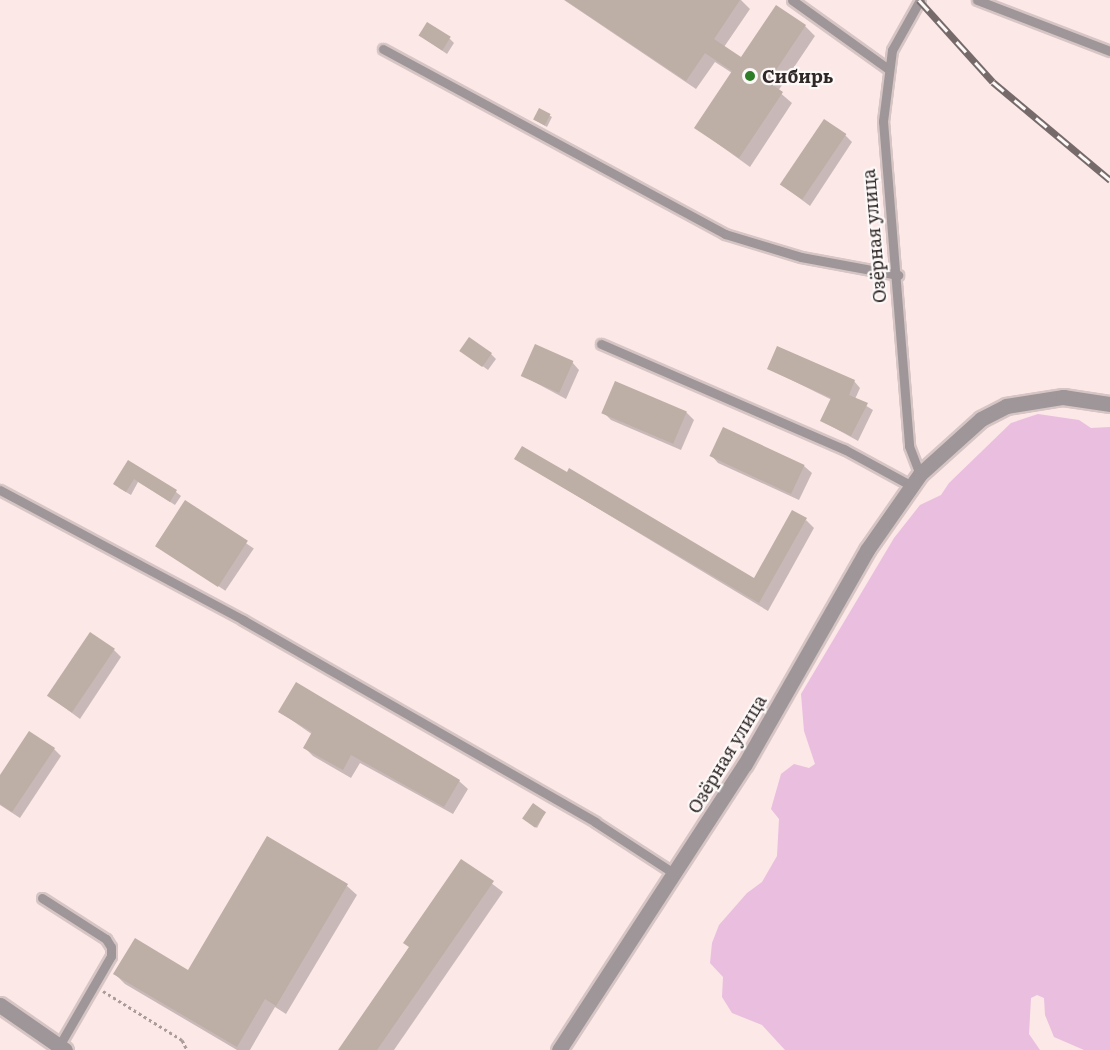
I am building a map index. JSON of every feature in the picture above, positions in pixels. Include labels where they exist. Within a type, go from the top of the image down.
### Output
[{"type":"street","name":"Озёрная улица","points":[[559,1050],[675,874],[757,743],[867,550],[916,480],[981,419],[1006,406],[1063,397],[1110,404]]},
{"type":"street","points":[[0,1005],[62,1048]]},
{"type":"lane","points":[[792,0],[887,68]]},
{"type":"lane","name":"Озёрная улица","points":[[916,480],[909,446],[898,275],[883,121],[887,68],[897,37],[920,0]]},
{"type":"lane","points":[[977,0],[1110,51]]},
{"type":"lane","points":[[383,49],[725,234],[801,256],[898,275]]},
{"type":"lane","points":[[601,344],[916,480]]},
{"type":"lane","points":[[0,490],[243,620],[595,822],[675,874]]},
{"type":"lane","points":[[42,898],[106,939],[111,947],[111,956],[62,1048]]},
{"type":"path","points":[[94,986],[182,1040],[187,1050]]},
{"type":"shaded area","points":[[1038,414],[1079,420],[1091,428],[1110,427],[1110,1050],[1084,1050],[1054,1037],[1045,1015],[1044,998],[1037,995],[1031,998],[1029,1034],[1040,1050],[785,1050],[762,1025],[732,1013],[722,997],[723,977],[710,963],[712,943],[719,925],[747,893],[762,882],[777,856],[779,819],[771,809],[781,774],[794,764],[809,768],[815,764],[804,731],[801,694],[894,538],[920,505],[941,495],[949,483],[1011,423]]},
{"type":"building","name":"Сибирь","points":[[565,0],[740,0],[714,39],[741,57],[776,5],[806,25],[768,82],[783,92],[739,158],[694,128],[732,71],[705,53],[686,81]]},
{"type":"building","points":[[427,22],[451,37],[442,50],[419,36]]},
{"type":"building","points":[[539,108],[551,114],[545,125],[533,120]]},
{"type":"building","points":[[824,119],[846,134],[802,200],[780,184]]},
{"type":"building","points":[[469,337],[492,353],[482,367],[459,351]]},
{"type":"building","points":[[535,344],[573,361],[559,393],[521,376]]},
{"type":"building","points":[[777,346],[855,380],[849,395],[868,403],[851,436],[820,421],[831,398],[767,369]]},
{"type":"building","points":[[615,381],[687,411],[673,444],[601,413]]},
{"type":"building","points":[[723,427],[805,465],[791,494],[709,456]]},
{"type":"building","points":[[522,446],[567,472],[569,468],[754,578],[792,510],[807,518],[759,603],[514,459]]},
{"type":"building","points":[[128,460],[177,490],[170,502],[134,479],[126,492],[113,484]]},
{"type":"building","points":[[185,500],[248,541],[218,587],[155,546]]},
{"type":"building","points":[[90,632],[115,649],[72,713],[47,696]]},
{"type":"building","points":[[296,682],[460,780],[444,807],[351,755],[343,770],[303,748],[312,732],[278,712]]},
{"type":"building","points":[[29,731],[55,748],[12,812],[0,804],[0,775]]},
{"type":"building","points":[[533,803],[546,812],[535,828],[522,819]]},
{"type":"building","points":[[267,836],[348,884],[276,1006],[265,999],[237,1047],[113,974],[135,938],[188,970]]},
{"type":"building","points":[[461,859],[494,881],[377,1050],[338,1050],[409,947],[403,943]]},
{"type":"railway","points":[[919,0],[993,82],[1110,180]]},
{"type":"place","name":"Сибирь","points":[[750,76]]}]
